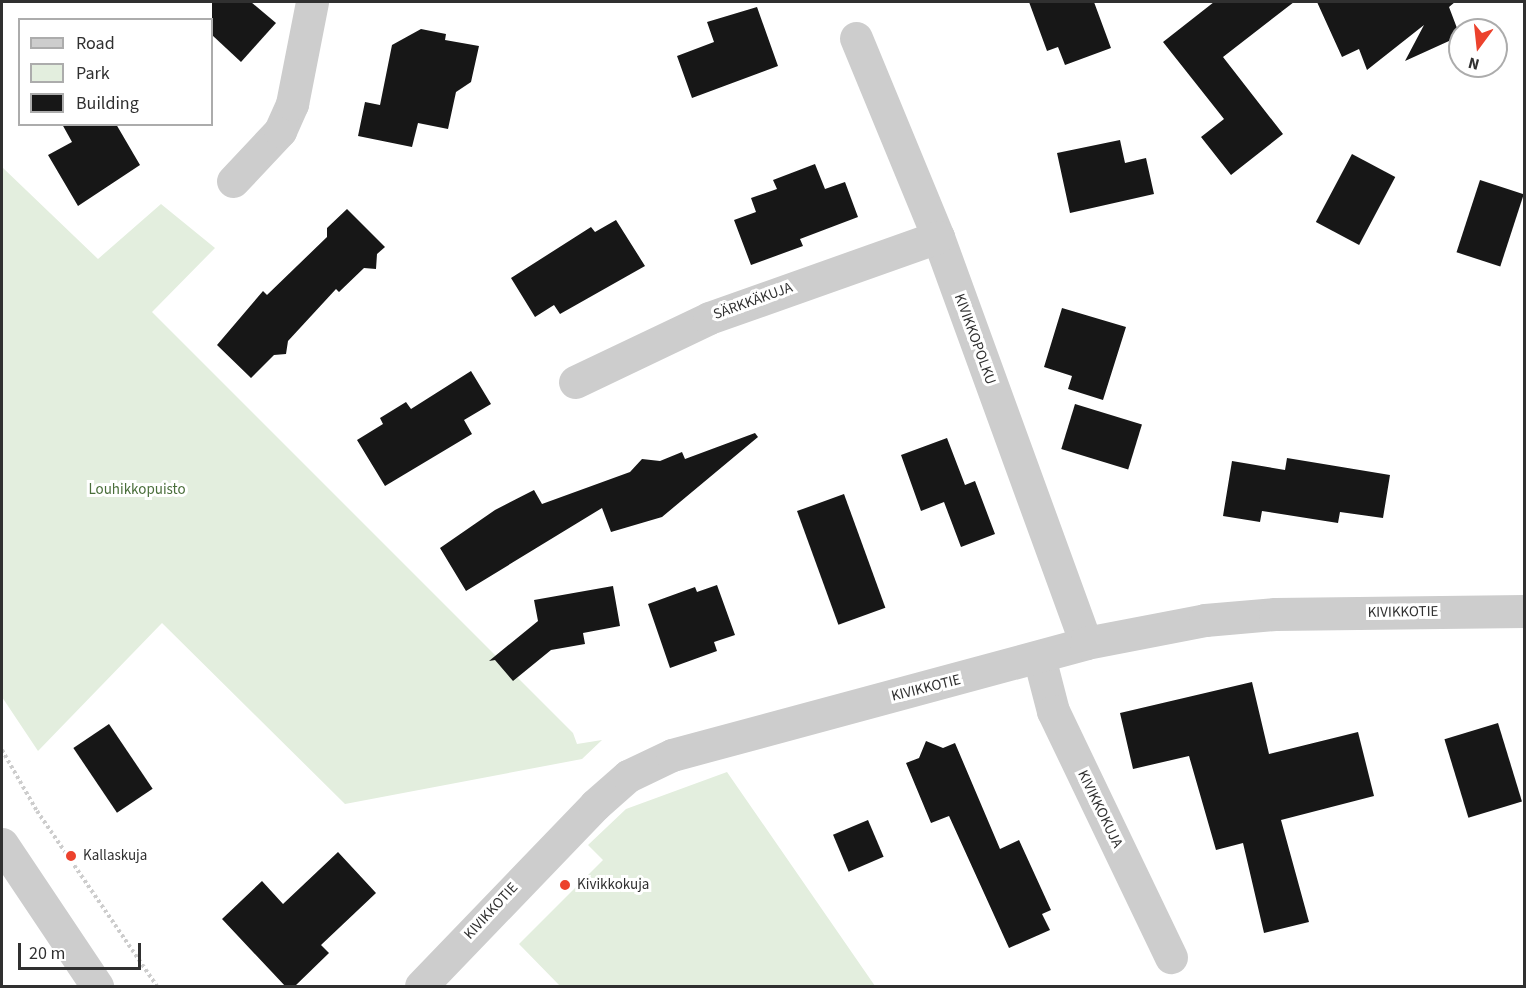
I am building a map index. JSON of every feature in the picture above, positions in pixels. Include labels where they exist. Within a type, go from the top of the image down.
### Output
[{"type":"street","points":[[233,181],[280,131],[292,104],[312,2]]},
{"type":"street","name":"KIVIKKOPOLKU","points":[[856,38],[938,237],[1086,643]]},
{"type":"street","name":"SÄRKKÄKUJA","points":[[575,382],[709,318],[938,237]]},
{"type":"street","name":"KIVIKKOTIE","points":[[421,987],[595,805],[628,776],[672,756],[745,733],[1086,643],[1205,620],[1275,614],[1524,611]]},
{"type":"street","name":"KIVIKKOKUJA","points":[[1039,657],[1053,711],[1171,957]]},
{"type":"street","points":[[2,844],[98,987]]},
{"type":"path","points":[[2,750],[37,811],[71,856],[156,987]]},
{"type":"green space","name":"Louhikkopuisto","points":[[2,167],[98,259],[161,204],[215,248],[152,312],[573,733],[577,744],[602,740],[582,759],[345,804],[162,623],[38,751],[2,697]]},
{"type":"green space","points":[[727,772],[875,986],[560,986],[519,944],[603,860],[588,845],[626,809]]},
{"type":"building","points":[[212,2],[251,2],[276,23],[241,62],[213,36]]},
{"type":"building","points":[[1029,2],[1094,2],[1111,48],[1065,65],[1058,47],[1047,51]]},
{"type":"building","points":[[1214,2],[1294,2],[1223,57],[1283,134],[1231,175],[1201,137],[1224,119],[1163,42]]},
{"type":"building","points":[[1317,2],[1455,2],[1449,7],[1453,18],[1448,18],[1448,41],[1405,61],[1424,25],[1367,70],[1359,49],[1342,57]]},
{"type":"building","points":[[757,7],[778,66],[692,98],[677,56],[714,42],[707,22]]},
{"type":"building","points":[[421,29],[446,34],[445,40],[479,46],[471,82],[456,92],[448,129],[418,123],[412,147],[358,136],[365,102],[380,105],[392,45]]},
{"type":"building","points":[[63,126],[117,126],[140,165],[78,206],[48,155],[72,142]]},
{"type":"building","points":[[1120,140],[1125,163],[1146,158],[1154,194],[1070,213],[1057,153]]},
{"type":"building","points":[[1352,154],[1395,177],[1359,245],[1316,222]]},
{"type":"building","points":[[815,164],[825,189],[845,182],[858,217],[800,239],[803,246],[751,265],[734,220],[756,212],[751,198],[777,189],[773,180]]},
{"type":"building","points":[[1480,180],[1524,194],[1500,266],[1457,252]]},
{"type":"building","points":[[347,209],[385,247],[377,254],[376,269],[364,268],[339,292],[336,289],[288,341],[286,354],[274,355],[251,378],[217,345],[263,291],[267,295],[327,237],[327,228]]},
{"type":"building","points":[[616,220],[645,266],[560,314],[554,305],[535,317],[511,278],[591,227],[595,232]]},
{"type":"building","points":[[1062,308],[1126,327],[1103,400],[1068,389],[1072,376],[1044,367]]},
{"type":"building","points":[[471,371],[491,404],[464,420],[472,434],[385,486],[357,440],[383,424],[380,418],[406,402],[411,409]]},
{"type":"building","points":[[1075,404],[1142,424],[1128,469],[1061,449]]},
{"type":"building","points":[[755,433],[758,437],[662,517],[611,532],[602,508],[466,591],[440,548],[495,510],[534,490],[542,504],[630,472],[642,459],[660,461],[682,452],[685,459]]},
{"type":"building","points":[[947,438],[965,485],[975,481],[995,534],[961,547],[944,502],[921,511],[901,455]]},
{"type":"building","points":[[1287,458],[1390,475],[1383,518],[1340,512],[1338,523],[1262,511],[1260,522],[1223,516],[1232,461],[1285,470]]},
{"type":"building","points":[[844,494],[885,608],[838,625],[797,511]]},
{"type":"building","points":[[717,585],[735,635],[714,642],[717,651],[670,668],[648,604],[695,587],[697,592]]},
{"type":"building","points":[[613,586],[620,626],[583,633],[585,644],[551,650],[513,681],[495,660],[489,661],[538,621],[534,600]]},
{"type":"building","points":[[1252,682],[1269,754],[1358,732],[1374,796],[1281,820],[1309,922],[1264,933],[1243,843],[1216,850],[1189,756],[1133,769],[1120,713]]},
{"type":"building","points":[[1498,723],[1522,801],[1468,818],[1444,739]]},
{"type":"building","points":[[109,724],[153,789],[117,813],[73,748]]},
{"type":"building","points":[[926,741],[943,748],[955,743],[1000,849],[1019,840],[1051,910],[1042,914],[1050,930],[1009,948],[949,816],[931,823],[906,763],[919,758]]},
{"type":"building","points":[[868,820],[884,857],[849,872],[833,835]]},
{"type":"building","points":[[338,852],[376,893],[321,945],[329,953],[294,987],[286,987],[222,919],[262,881],[283,904]]},
{"type":"place","name":"Kallaskuja","points":[[71,856]]},
{"type":"place","name":"Kivikkokuja","points":[[565,885]]}]
